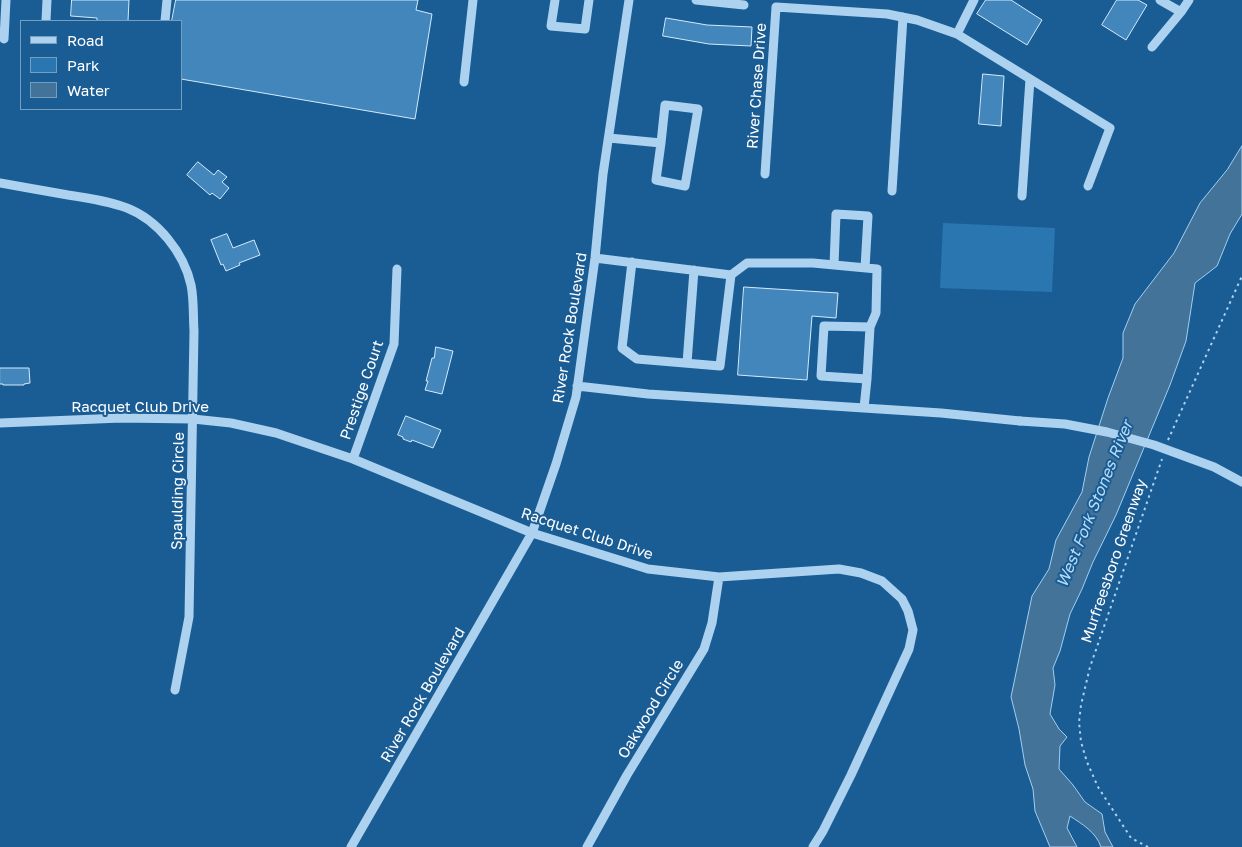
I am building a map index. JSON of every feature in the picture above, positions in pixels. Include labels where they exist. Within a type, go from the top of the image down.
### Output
[{"type":"street","points":[[4,39],[6,0]]},
{"type":"street","points":[[46,20],[47,0]]},
{"type":"street","points":[[165,20],[167,0]]},
{"type":"street","points":[[464,82],[473,0]]},
{"type":"street","points":[[555,0],[551,26],[585,29],[589,0]]},
{"type":"street","name":"River Rock Boulevard","points":[[351,847],[532,533],[556,464],[576,397],[595,258],[604,174],[629,0]]},
{"type":"street","points":[[696,0],[744,5]]},
{"type":"street","points":[[957,34],[974,0]]},
{"type":"street","points":[[1160,0],[1181,12]]},
{"type":"street","points":[[1152,47],[1181,12],[1188,0]]},
{"type":"street","name":"River Chase Drive","points":[[765,174],[776,7],[887,14],[917,20],[957,34],[1110,128],[1088,186]]},
{"type":"street","points":[[892,192],[904,17]]},
{"type":"street","points":[[1022,196],[1030,79]]},
{"type":"street","points":[[665,105],[698,110],[686,186],[656,180],[661,143],[665,105]]},
{"type":"street","points":[[609,138],[661,143]]},
{"type":"street","name":"Spaulding Circle","points":[[0,183],[102,201],[129,209],[152,223],[167,238],[178,252],[192,286],[194,331],[189,617],[175,690]]},
{"type":"street","points":[[834,265],[836,214],[868,216],[866,268]]},
{"type":"street","points":[[595,258],[732,275]]},
{"type":"street","points":[[632,262],[622,348],[637,359],[720,366],[732,275],[747,263],[813,263],[877,269],[876,313],[870,327],[864,408]]},
{"type":"street","name":"Prestige Court","points":[[353,459],[394,344],[397,269]]},
{"type":"street","points":[[686,363],[694,270]]},
{"type":"street","points":[[867,379],[821,376],[824,326],[870,327]]},
{"type":"street","points":[[577,386],[648,394],[940,412],[1065,424],[1117,434],[1154,445],[1214,468],[1242,482]]},
{"type":"street","name":"Racquet Club Drive","points":[[0,423],[121,418],[193,419],[231,424],[276,433],[353,459],[532,533],[648,569],[719,577],[839,569],[861,573],[882,581],[902,599],[908,611],[913,630],[909,649],[851,775],[814,847]]},
{"type":"street","name":"Oakwood Circle","points":[[587,847],[627,775],[704,649],[712,623],[719,577]]},
{"type":"path","points":[[1167,445],[1242,276]]},
{"type":"path","name":"Murfreesboro Greenway","points":[[1148,847],[1131,838],[1098,787],[1081,742],[1079,722],[1090,667],[1163,454]]},
{"type":"green space","points":[[943,223],[1055,228],[1052,292],[940,288]]},
{"type":"water","name":"West Fork Stones River","points":[[1242,146],[1242,214],[1230,234],[1217,266],[1195,283],[1186,341],[1170,385],[1116,515],[1070,614],[1060,651],[1053,668],[1055,685],[1050,714],[1059,729],[1067,737],[1060,746],[1059,769],[1085,802],[1102,814],[1105,832],[1113,847],[1101,847],[1096,837],[1084,825],[1070,816],[1067,828],[1077,847],[1050,847],[1035,811],[1033,789],[1025,765],[1011,697],[1032,596],[1049,569],[1056,540],[1082,492],[1089,457],[1123,358],[1123,333],[1135,304],[1174,253],[1200,203],[1227,170]]},
{"type":"building","points":[[72,0],[129,0],[128,20],[97,20],[97,18],[71,16]]},
{"type":"building","points":[[176,0],[418,0],[416,10],[432,14],[415,119],[182,79],[182,20],[172,20]]},
{"type":"building","points":[[986,0],[1011,0],[1042,20],[1027,45],[977,14]]},
{"type":"building","points":[[1117,0],[1138,0],[1147,5],[1126,40],[1102,25]]},
{"type":"building","points":[[666,18],[707,25],[752,27],[751,46],[709,44],[663,36]]},
{"type":"building","points":[[983,74],[1004,76],[1001,126],[979,124]]},
{"type":"building","points":[[198,162],[214,175],[218,170],[227,177],[222,182],[229,188],[220,199],[212,193],[210,195],[187,175]]},
{"type":"building","points":[[227,234],[233,248],[254,240],[260,255],[239,263],[240,265],[226,271],[223,264],[221,265],[211,240]]},
{"type":"building","points":[[744,287],[838,293],[836,318],[812,316],[807,380],[738,375]]},
{"type":"building","points":[[436,347],[453,351],[442,394],[425,390]]},
{"type":"building","points":[[0,368],[29,368],[30,383],[24,385],[0,384]]},
{"type":"building","points":[[406,416],[441,430],[433,448],[412,440],[411,442],[398,435]]}]
